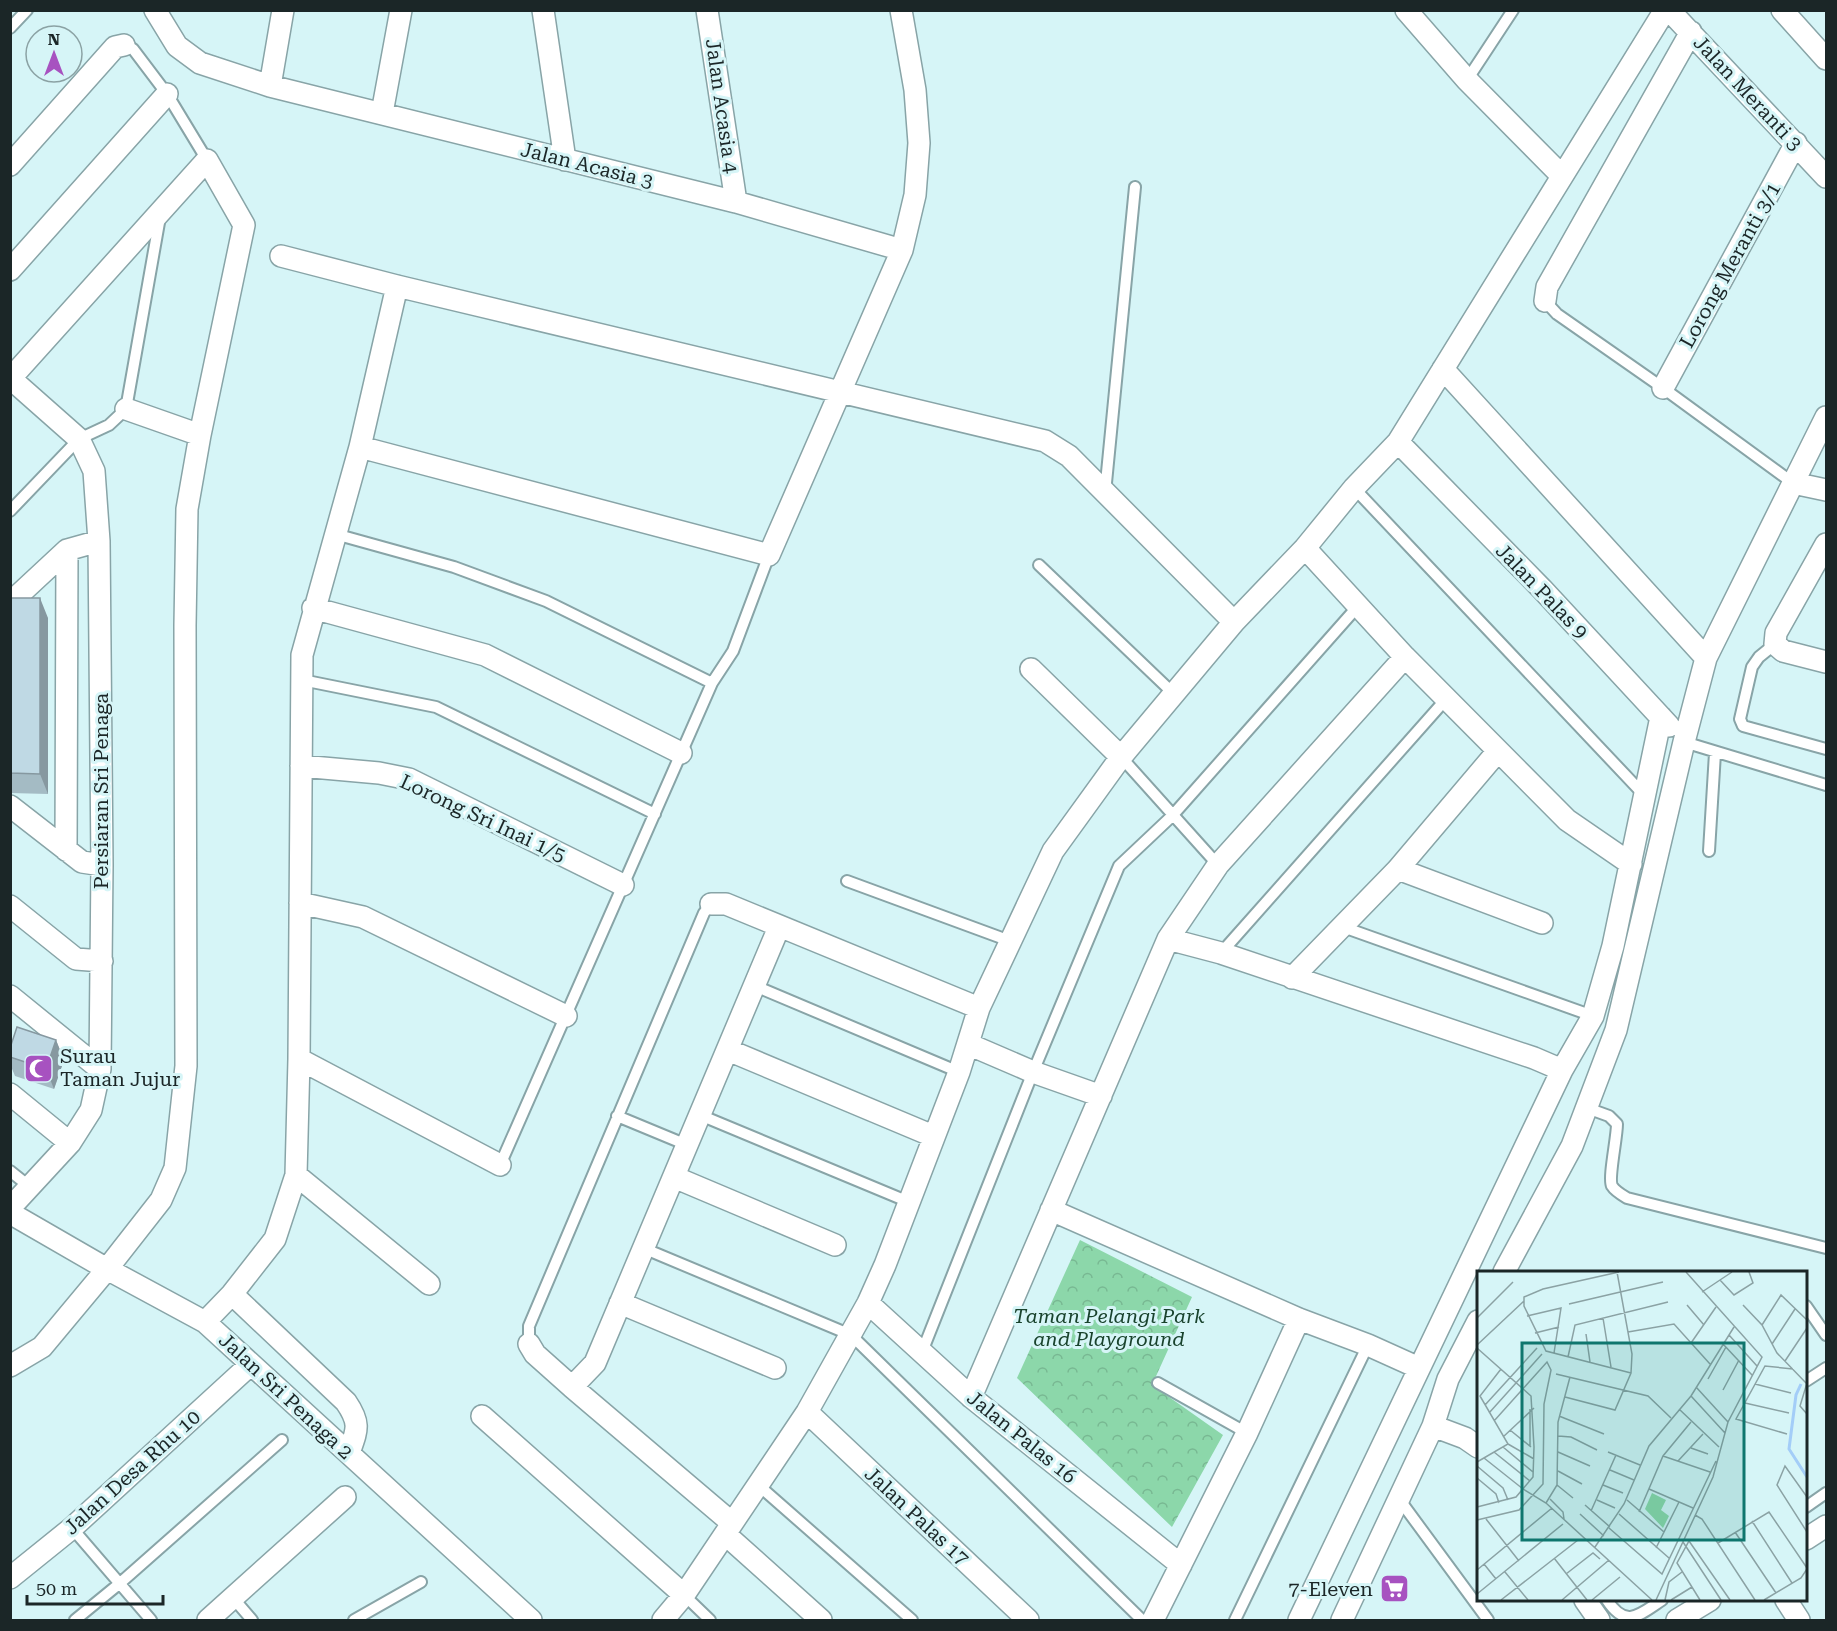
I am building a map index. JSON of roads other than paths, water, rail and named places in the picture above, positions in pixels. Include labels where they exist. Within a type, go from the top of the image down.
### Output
[{"type":"street","name":"Jalan Acasia 3","points":[[155,10],[177,46],[200,63],[270,86],[736,202],[902,250]]},
{"type":"street","points":[[270,86],[283,10]]},
{"type":"street","points":[[382,113],[401,10]]},
{"type":"street","points":[[543,10],[565,160]]},
{"type":"street","name":"Jalan Acasia 4","points":[[707,10],[736,202]]},
{"type":"street","points":[[360,447],[769,555],[902,250],[915,195],[919,143],[915,90],[901,10]]},
{"type":"street","points":[[1406,10],[1467,80],[1562,176]]},
{"type":"street","points":[[663,1620],[684,1595],[807,1412],[868,1303],[885,1265],[959,1072],[980,1008],[1053,851],[1121,758],[1233,622],[1305,548],[1354,488],[1398,442],[1667,10]]},
{"type":"street","name":"Jalan Meranti 3","points":[[1667,10],[1827,177]]},
{"type":"street","points":[[1782,10],[1827,59]]},
{"type":"street","points":[[1545,301],[1547,287],[1691,33]]},
{"type":"street","points":[[10,165],[115,47],[124,45]]},
{"type":"street","points":[[10,270],[167,94]]},
{"type":"street","name":"Lorong Meranti 3/1","points":[[1663,388],[1796,143]]},
{"type":"street","points":[[10,1366],[42,1347],[107,1269],[161,1200],[175,1168],[186,1066],[187,509],[200,435],[244,225],[207,160],[11,378]]},
{"type":"street","points":[[281,255],[397,286],[1045,441],[1069,456],[1233,622]]},
{"type":"street","points":[[205,1322],[232,1294],[275,1239],[296,1175],[302,655],[313,608],[360,447],[397,286]]},
{"type":"street","points":[[1443,369],[1706,658]]},
{"type":"street","name":"Persiaran Sri Penaga","points":[[10,1208],[70,1143],[91,1110],[100,1070],[102,961],[99,541],[94,471],[79,439],[11,378]]},
{"type":"street","points":[[126,409],[200,435]]},
{"type":"street","points":[[1505,1271],[1572,1146],[1616,1030],[1706,658],[1827,417]]},
{"type":"street","name":"Jalan Palas 9","points":[[1398,442],[1542,589],[1684,742]]},
{"type":"street","points":[[1793,483],[1827,490]]},
{"type":"street","points":[[10,603],[67,550],[99,541]]},
{"type":"street","points":[[1827,544],[1816,571],[1776,633],[1775,644],[1783,651],[1827,662]]},
{"type":"street","points":[[1305,548],[1405,657],[1567,820],[1631,864]]},
{"type":"street","points":[[66,850],[67,550]]},
{"type":"street","points":[[313,608],[485,655],[681,753]]},
{"type":"street","points":[[971,1397],[1168,939],[1218,865],[1405,657]]},
{"type":"street","points":[[1031,669],[1121,758]]},
{"type":"street","points":[[1299,1620],[1563,1070],[1593,1016],[1613,946],[1661,717]]},
{"type":"street","points":[[1292,978],[1398,869],[1498,751]]},
{"type":"street","name":"Lorong Sri Inai 1/5","points":[[301,766],[379,773],[409,779],[623,885]]},
{"type":"street","points":[[10,806],[82,862],[102,865]]},
{"type":"street","points":[[1398,869],[1542,923]]},
{"type":"street","points":[[300,903],[363,917],[566,1016]]},
{"type":"street","points":[[711,904],[726,904],[980,1008]]},
{"type":"street","points":[[10,906],[76,959],[102,961]]},
{"type":"street","points":[[572,1387],[595,1363],[780,927]]},
{"type":"street","points":[[1168,939],[1221,953],[1563,1070]]},
{"type":"street","points":[[10,996],[100,1070]]},
{"type":"street","points":[[968,1044],[1033,1072],[1101,1096]]},
{"type":"street","points":[[728,1050],[933,1136]]},
{"type":"street","points":[[299,1059],[500,1165]]},
{"type":"street","points":[[10,1095],[70,1143]]},
{"type":"street","points":[[296,1175],[429,1284]]},
{"type":"street","points":[[674,1177],[835,1245]]},
{"type":"street","points":[[1051,1210],[1299,1319],[1368,1345],[1419,1368]]},
{"type":"street","name":"Jalan Sri Penaga 2","points":[[10,1213],[205,1322],[531,1620]]},
{"type":"street","points":[[232,1294],[345,1402],[356,1417],[357,1430],[349,1453]]},
{"type":"street","points":[[620,1303],[775,1368]]},
{"type":"street","name":"Jalan Palas 16","points":[[868,1303],[971,1397],[1181,1565]]},
{"type":"street","points":[[1153,1620],[1247,1433],[1299,1319]]},
{"type":"street","points":[[1341,1620],[1433,1426],[1448,1379],[1477,1325]]},
{"type":"street","points":[[528,1344],[536,1354],[728,1529],[821,1620]]},
{"type":"street","name":"Jalan Desa Rhu 10","points":[[10,1578],[72,1528],[251,1364]]},
{"type":"street","name":"Jalan Palas 17","points":[[807,1412],[1028,1620]]},
{"type":"street","points":[[482,1416],[684,1595]]},
{"type":"street","points":[[1433,1426],[1465,1438],[1477,1446]]},
{"type":"street","points":[[207,1620],[234,1599],[345,1497]]},
{"type":"street","points":[[1807,1538],[1826,1528]]},
{"type":"street","points":[[1586,1601],[1599,1620]]},
{"type":"street","points":[[1787,1601],[1799,1620]]},
{"type":"lane","points":[[10,28],[27,10]]},
{"type":"lane","points":[[1467,80],[1513,10]]},
{"type":"lane","points":[[124,45],[133,49],[167,94],[207,160]]},
{"type":"lane","points":[[1106,494],[1136,187]]},
{"type":"lane","points":[[10,511],[79,439],[109,425],[126,409],[162,211]]},
{"type":"lane","points":[[1545,301],[1557,314],[1793,483]]},
{"type":"lane","points":[[1354,488],[1646,797]]},
{"type":"lane","points":[[335,534],[454,567],[546,601],[712,683]]},
{"type":"lane","points":[[500,1165],[712,683],[733,651],[769,555]]},
{"type":"lane","points":[[1039,565],[1174,694]]},
{"type":"lane","points":[[922,1352],[1033,1072],[1119,866],[1172,816],[1359,605]]},
{"type":"lane","points":[[1775,644],[1759,657],[1752,667],[1740,719],[1743,726],[1827,749]]},
{"type":"lane","points":[[302,680],[436,707],[655,814]]},
{"type":"lane","points":[[1221,953],[1447,698]]},
{"type":"lane","points":[[1684,742],[1714,753],[1827,785]]},
{"type":"lane","points":[[1709,851],[1714,753]]},
{"type":"lane","points":[[1121,758],[1218,865]]},
{"type":"lane","points":[[847,881],[1010,941]]},
{"type":"lane","points":[[528,1344],[529,1326],[704,913],[711,904]]},
{"type":"lane","points":[[1343,927],[1593,1016]]},
{"type":"lane","points":[[755,987],[959,1072]]},
{"type":"lane","points":[[1587,1108],[1609,1116],[1617,1124],[1617,1139],[1610,1179],[1613,1188],[1626,1198],[1827,1248]]},
{"type":"lane","points":[[700,1115],[909,1202]]},
{"type":"lane","points":[[617,1116],[687,1145]]},
{"type":"lane","points":[[10,1171],[30,1187]]},
{"type":"lane","points":[[643,1248],[850,1335],[1142,1620]]},
{"type":"lane","points":[[1807,1307],[1827,1335]]},
{"type":"lane","points":[[1235,1620],[1368,1345]]},
{"type":"lane","points":[[1807,1380],[1827,1368]]},
{"type":"lane","points":[[1158,1383],[1247,1433]]},
{"type":"lane","points":[[75,1620],[282,1440]]},
{"type":"lane","points":[[757,1484],[912,1620]]},
{"type":"lane","points":[[1807,1506],[1827,1493]]},
{"type":"lane","points":[[1399,1499],[1488,1620]]},
{"type":"lane","points":[[72,1528],[151,1620]]},
{"type":"lane","points":[[354,1620],[421,1582]]},
{"type":"lane","points":[[684,1595],[710,1620]]},
{"type":"lane","points":[[234,1599],[252,1620]]},
{"type":"lane","points":[[1608,1601],[1616,1613],[1628,1617],[1638,1615],[1659,1601]]},
{"type":"place","name":"Surau Taman Jujur","points":[[39,1068]]},
{"type":"place","name":"7-Eleven","points":[[1394,1589]]},
{"type":"park label","name":"Taman Pelangi Park and Playground","points":[[1109,1328]]}]
